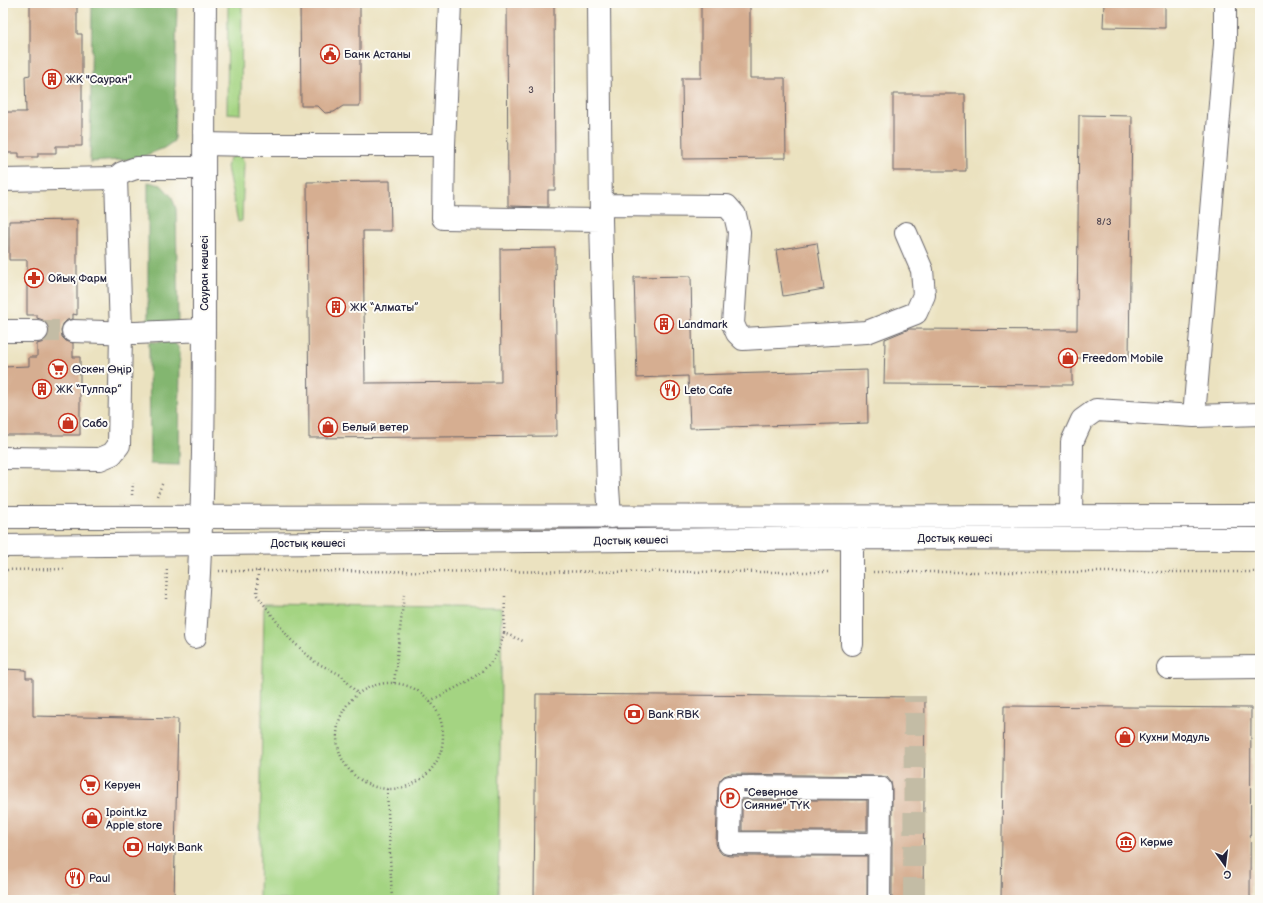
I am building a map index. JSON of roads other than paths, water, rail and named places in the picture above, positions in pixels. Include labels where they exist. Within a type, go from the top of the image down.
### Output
[{"type":"street","name":"Сауран көшесі","points":[[195,638],[200,569],[204,330],[205,3]]},
{"type":"street","points":[[450,3],[444,145],[443,218],[726,206],[735,214],[739,232],[733,324],[737,333],[743,339],[866,332],[916,313],[924,295],[922,270],[906,233]]},
{"type":"street","points":[[599,3],[601,212],[610,517]]},
{"type":"street","points":[[1194,416],[1225,44],[1225,3]]},
{"type":"street","points":[[204,144],[444,145]]},
{"type":"street","points":[[3,180],[116,178],[122,173],[136,168],[204,168]]},
{"type":"street","points":[[3,458],[100,459],[112,454],[119,445],[121,332],[116,178]]},
{"type":"street","points":[[73,331],[136,333],[204,330]]},
{"type":"street","points":[[3,331],[37,331]]},
{"type":"street","points":[[1071,516],[1072,442],[1082,420],[1096,410],[1194,416],[1260,414]]},
{"type":"street","name":"Достық көшесі","points":[[3,517],[1260,516]]},
{"type":"street","points":[[852,538],[852,644]]},
{"type":"street","name":"Достық көшесі","points":[[3,546],[852,538],[1260,539]]},
{"type":"street","points":[[1168,668],[1260,667]]},
{"type":"street","points":[[879,900],[880,844],[880,788],[730,787],[729,843],[880,844]]},
{"type":"tunnel","points":[[37,331],[73,331]]},
{"type":"tunnel","points":[[914,900],[915,696]]},
{"type":"place","name":"Банк Астаны","points":[[330,54]]},
{"type":"place","name":"ЖК \"Сауран\"","points":[[52,79]]},
{"type":"place","name":"Ойық Фарм","points":[[34,278]]},
{"type":"place","name":"ЖК “Алматы”","points":[[336,307]]},
{"type":"place","name":"Landmark","points":[[664,324]]},
{"type":"place","name":"Freedom Mobile","points":[[1068,358]]},
{"type":"place","name":"Өскен Өңір","points":[[58,369]]},
{"type":"place","name":"ЖК “Тулпар”","points":[[42,389]]},
{"type":"place","name":"Leto Cafe","points":[[670,390]]},
{"type":"place","name":"Сабо","points":[[68,423]]},
{"type":"place","name":"Белый ветер","points":[[328,427]]},
{"type":"place","name":"Bank RBK","points":[[634,714]]},
{"type":"place","name":"Кухни Модуль","points":[[1125,737]]},
{"type":"place","name":"Керуен","points":[[90,785]]},
{"type":"place","name":"\"Северное Cияние\" ТҮК","points":[[730,798]]},
{"type":"place","name":"Ipoint.kz Apple store","points":[[92,818]]},
{"type":"place","name":"Көрме","points":[[1126,842]]},
{"type":"place","name":"Halyk Bank","points":[[133,847]]},
{"type":"place","name":"Paul","points":[[75,878]]}]
